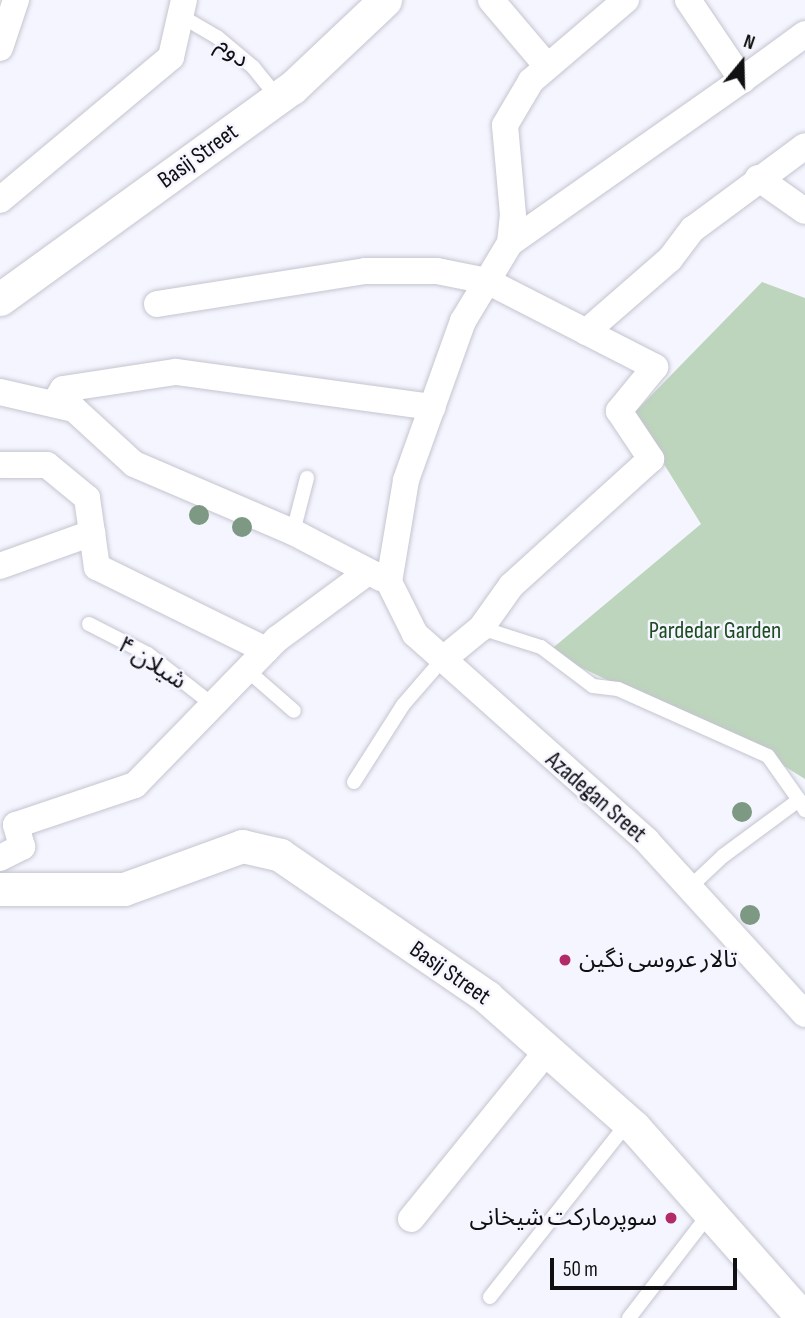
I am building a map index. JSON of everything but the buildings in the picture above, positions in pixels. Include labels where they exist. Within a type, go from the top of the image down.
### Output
[{"type":"street","points":[[0,48],[16,0]]},
{"type":"street","name":"Basij Street","points":[[0,299],[278,98],[385,0]]},
{"type":"street","points":[[0,859],[22,847],[16,825],[135,785],[266,650],[378,577],[407,480],[463,321],[510,243],[513,215],[505,125],[531,81],[626,0]]},
{"type":"street","points":[[688,0],[742,80]]},
{"type":"street","points":[[503,4],[547,66]]},
{"type":"street","points":[[0,200],[171,57],[182,8]]},
{"type":"street","points":[[510,243],[805,34]]},
{"type":"street","points":[[586,331],[670,259],[693,229],[758,178],[805,146]]},
{"type":"street","points":[[758,178],[805,211]]},
{"type":"street","points":[[157,304],[365,271],[437,271],[488,281],[655,367],[619,411],[650,459],[511,586],[481,628],[442,660]]},
{"type":"street","points":[[64,407],[63,389],[176,372],[433,407]]},
{"type":"street","points":[[0,392],[64,407],[134,464],[293,533],[378,577]]},
{"type":"street","points":[[0,466],[47,465],[87,498],[97,566],[266,650]]},
{"type":"street","points":[[0,566],[92,533]]},
{"type":"street","name":"Azadegan Sreet","points":[[378,577],[415,634],[647,841],[805,1014]]},
{"type":"street","name":"Basij Street","points":[[0,890],[124,889],[242,846],[281,855],[487,997],[628,1122],[803,1318]]},
{"type":"street","points":[[411,1219],[547,1051]]},
{"type":"lane","name":"دوم","points":[[182,8],[226,44],[278,98]]},
{"type":"lane","points":[[293,533],[307,478]]},
{"type":"lane","name":"شیلان ۴","points":[[89,624],[148,654],[213,705]]},
{"type":"lane","points":[[481,628],[541,647],[593,686],[618,689],[768,756],[802,805],[723,856],[689,888]]},
{"type":"lane","points":[[354,782],[403,705],[442,660]]},
{"type":"lane","points":[[247,670],[294,711]]},
{"type":"lane","points":[[490,1297],[628,1122]]},
{"type":"lane","points":[[629,1318],[711,1212]]},
{"type":"green space","name":"Pardedar Garden","points":[[762,282],[805,298],[805,779],[768,756],[548,652],[701,524],[633,414]]},
{"type":"place","name":"تالار عروسی نگین","points":[[565,960]]},
{"type":"place","name":"سوپرمارکت شیخانی","points":[[671,1218]]}]
